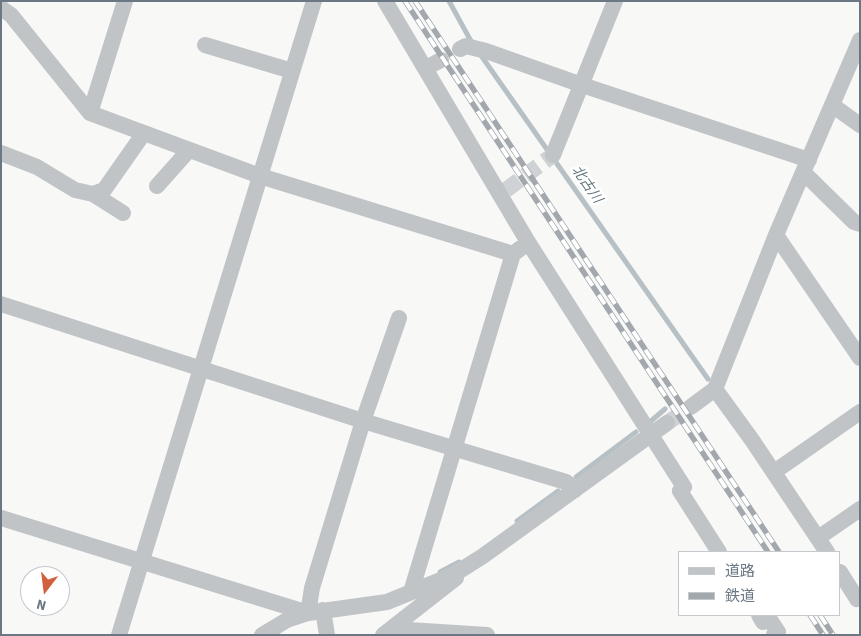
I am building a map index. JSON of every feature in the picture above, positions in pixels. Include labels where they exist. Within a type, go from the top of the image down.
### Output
[{"type":"street","points":[[90,113],[125,1]]},
{"type":"street","points":[[119,635],[314,1]]},
{"type":"street","points":[[385,1],[503,193],[528,242],[684,487],[680,491],[718,551]]},
{"type":"street","points":[[553,155],[615,1]]},
{"type":"street","points":[[5,16],[90,113],[260,176],[513,254]]},
{"type":"street","points":[[692,406],[715,389],[776,234],[860,40]]},
{"type":"street","points":[[206,45],[292,71]]},
{"type":"street","points":[[463,48],[486,51],[806,166],[854,222],[860,224]]},
{"type":"street","points":[[426,68],[441,60]]},
{"type":"street","points":[[832,105],[860,125]]},
{"type":"street","points":[[93,194],[104,190],[144,133]]},
{"type":"street","points":[[157,186],[189,150]]},
{"type":"street","points":[[3,159],[37,167],[75,190],[93,194],[123,213]]},
{"type":"street","points":[[776,234],[860,358]]},
{"type":"street","points":[[411,592],[513,254],[528,242]]},
{"type":"street","points":[[1,304],[363,421],[566,482],[574,490]]},
{"type":"street","points":[[327,635],[316,611],[312,588],[363,421],[399,318]]},
{"type":"street","points":[[715,389],[774,472],[826,551]]},
{"type":"street","points":[[774,472],[860,412]]},
{"type":"street","points":[[385,634],[483,556],[667,423]]},
{"type":"street","points":[[818,538],[860,509]]},
{"type":"street","points":[[1,518],[142,562],[316,611]]},
{"type":"street","points":[[262,635],[288,620],[316,611],[386,602],[453,575],[483,556]]},
{"type":"street","points":[[841,574],[857,599],[860,598]]},
{"type":"street","points":[[759,616],[763,622],[768,617],[777,634]]},
{"type":"street","points":[[385,634],[409,630],[487,635]]},
{"type":"waterway","name":"北古川","points":[[449,1],[472,43]]},
{"type":"waterway","name":"北古川","points":[[480,54],[708,379]]},
{"type":"waterway","points":[[651,421],[665,409]]},
{"type":"waterway","points":[[576,477],[636,432]]},
{"type":"waterway","points":[[517,521],[558,491]]},
{"type":"waterway","points":[[440,572],[459,562]]},
{"type":"tunnel","points":[[506,190],[553,155]]},
{"type":"tunnel","points":[[667,423],[692,406]]},
{"type":"railway","points":[[405,1],[767,551]]},
{"type":"railway","points":[[415,1],[778,551]]},
{"type":"railway","points":[[811,616],[823,635]]},
{"type":"railway","points":[[821,616],[833,635]]}]
